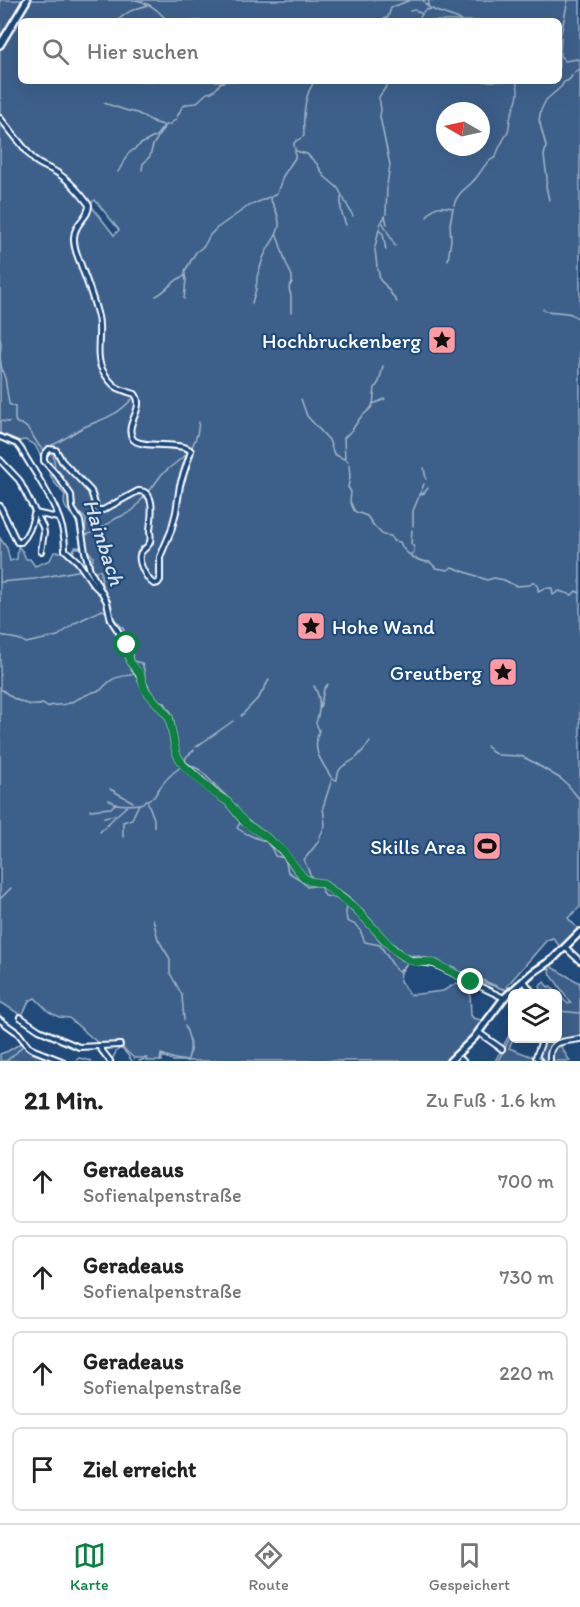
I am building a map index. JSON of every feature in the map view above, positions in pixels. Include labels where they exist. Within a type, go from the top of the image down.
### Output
[{"type":"main road","points":[[0,45],[27,0]]},
{"type":"main road","points":[[450,1061],[478,1032],[511,991],[551,960],[580,932]]},
{"type":"street","points":[[0,118],[34,160],[62,176],[89,205],[89,211],[76,228],[74,246],[98,316],[100,365],[116,388],[135,394],[138,398],[131,431],[132,438],[142,445],[187,447],[191,451],[180,485],[169,537],[160,557],[161,576],[158,583],[154,584],[150,582],[140,560],[140,553],[151,540],[152,514],[150,501],[145,493],[135,492],[104,510],[98,510],[90,489],[62,460],[56,450],[51,448],[44,458],[45,463],[71,495],[72,508],[80,521],[88,565],[107,602],[111,620],[127,645],[130,662],[147,692],[169,717],[178,758],[214,793],[228,802],[242,819],[276,845],[304,878],[322,883],[347,901],[390,947],[411,961],[434,963],[504,998]]},
{"type":"street","points":[[0,437],[17,444],[20,448],[59,518],[65,539],[65,550],[100,590]]},
{"type":"street","points":[[0,460],[19,480],[44,531],[41,551]]},
{"type":"street","points":[[0,506],[15,541],[19,543],[32,526],[35,513]]},
{"type":"street","points":[[35,513],[59,518]]},
{"type":"street","points":[[565,947],[580,961]]},
{"type":"street","points":[[524,981],[530,989]]},
{"type":"street","points":[[20,1017],[39,1030],[82,1048],[120,1045]]},
{"type":"street","points":[[0,1020],[34,1050],[62,1061]]},
{"type":"street","points":[[478,1032],[502,1049]]},
{"type":"street","points":[[550,1061],[553,1045],[580,1039]]},
{"type":"street","points":[[538,1060],[537,1053],[541,1043]]},
{"type":"street","points":[[100,1047],[110,1060]]},
{"type":"shaded area","points":[[0,0],[580,0],[580,907],[568,918],[579,930],[561,948],[553,938],[547,940],[507,986],[510,989],[508,991],[465,976],[433,960],[413,955],[401,972],[400,981],[410,995],[443,991],[457,983],[470,993],[473,1018],[485,1021],[449,1061],[173,1061],[162,1056],[162,1061],[147,1061],[147,1058],[134,1058],[119,1045],[97,1042],[69,1018],[59,1017],[49,1012],[35,998],[29,1001],[22,1016],[0,1003],[0,538],[7,548],[10,561],[17,559],[18,546],[26,559],[30,559],[35,566],[50,560],[54,552],[64,552],[70,556],[75,547],[81,547],[76,522],[64,505],[65,495],[54,482],[35,445],[25,440],[19,441],[0,435]],"holes":[[[95,200],[119,230],[114,235],[90,204]],[[75,548],[82,548],[86,562],[84,566],[88,568],[94,581],[72,555]]]},
{"type":"shaded area","points":[[550,964],[580,983],[580,1038],[562,1041],[562,998],[568,1004],[571,1003],[549,972],[550,969],[544,967]]},
{"type":"shaded area","points":[[544,982],[548,987],[553,989],[541,989],[540,986]]},
{"type":"shaded area","points":[[508,1037],[508,1043],[511,1043],[509,1048],[533,1057],[538,1043],[559,1043],[570,1061],[495,1061]]},
{"type":"shaded area","points":[[23,1042],[44,1056],[42,1061],[0,1061],[0,1054]]},
{"type":"waterway","points":[[136,0],[153,7],[164,18]]},
{"type":"waterway","points":[[386,18],[391,8],[410,0]]},
{"type":"waterway","points":[[423,0],[435,11],[457,18]]},
{"type":"waterway","points":[[428,7],[429,0]]},
{"type":"waterway","points":[[562,29],[568,0]]},
{"type":"waterway","points":[[121,18],[147,5]]},
{"type":"waterway","points":[[423,12],[433,9]]},
{"type":"waterway","points":[[410,11],[415,10],[422,14]]},
{"type":"waterway","points":[[420,18],[422,14]]},
{"type":"waterway","points":[[562,58],[565,61],[577,59],[580,61]]},
{"type":"waterway","points":[[574,73],[580,70]]},
{"type":"waterway","points":[[549,200],[544,156],[546,146],[539,120],[546,100],[564,82],[570,80],[572,75]]},
{"type":"waterway","points":[[118,172],[128,154],[156,136],[164,126],[176,119],[182,107],[196,103],[219,84]]},
{"type":"waterway","points":[[298,140],[304,136],[306,99],[313,84]]},
{"type":"waterway","points":[[375,247],[380,225],[386,214],[390,165],[380,117],[379,97],[388,84]]},
{"type":"waterway","points":[[454,205],[460,193],[496,157],[508,131],[517,97],[517,84]]},
{"type":"waterway","points":[[104,103],[137,113],[163,125]]},
{"type":"waterway","points":[[142,170],[143,164],[150,156],[153,145],[164,127]]},
{"type":"waterway","points":[[294,147],[297,140]]},
{"type":"waterway","points":[[252,303],[257,275],[264,255],[279,228],[276,211],[270,199],[277,193],[283,176],[295,158],[295,148]]},
{"type":"waterway","points":[[296,151],[307,154],[317,164],[324,176],[338,188],[353,216]]},
{"type":"waterway","points":[[156,296],[185,276],[185,271],[196,252],[204,246],[217,228],[247,207],[269,197]]},
{"type":"waterway","points":[[341,197],[341,211],[346,225]]},
{"type":"waterway","points":[[427,217],[432,210],[438,207],[453,208],[448,260]]},
{"type":"waterway","points":[[385,216],[387,224]]},
{"type":"waterway","points":[[383,223],[395,246]]},
{"type":"waterway","points":[[380,231],[383,234],[386,250]]},
{"type":"waterway","points":[[277,235],[292,276],[289,288],[291,312]]},
{"type":"waterway","points":[[375,249],[377,267]]},
{"type":"waterway","points":[[378,269],[380,280],[397,302]]},
{"type":"waterway","points":[[184,299],[185,276]]},
{"type":"waterway","points":[[543,309],[571,314],[580,319]]},
{"type":"waterway","name":"Hainbach","points":[[0,338],[1,366],[9,404],[15,407],[15,420],[28,429],[41,448],[53,453],[55,468],[74,494],[75,509],[86,519],[85,541]]},
{"type":"waterway","points":[[345,459],[344,438],[371,408],[383,366]]},
{"type":"waterway","points":[[52,445],[114,414],[132,399]]},
{"type":"waterway","points":[[301,399],[307,416],[329,440],[334,454],[348,461]]},
{"type":"waterway","points":[[373,404],[385,399]]},
{"type":"waterway","points":[[0,421],[9,422]]},
{"type":"waterway","points":[[192,447],[199,422]]},
{"type":"waterway","points":[[148,493],[162,474],[188,453]]},
{"type":"waterway","points":[[349,465],[348,487],[354,510],[367,516],[383,535],[391,536],[393,541],[400,542],[405,550],[421,561],[430,562],[436,568],[448,570],[452,567],[487,580],[494,578],[504,580],[516,586],[530,585],[534,582],[538,591],[552,588],[553,595],[559,591],[572,595],[576,591],[580,593]]},
{"type":"waterway","points":[[424,468],[426,479]]},
{"type":"waterway","points":[[413,526],[413,511],[424,484]]},
{"type":"waterway","points":[[420,495],[428,488]]},
{"type":"waterway","points":[[85,535],[131,511],[145,496]]},
{"type":"waterway","points":[[411,554],[414,552],[411,544],[412,530]]},
{"type":"waterway","name":"Hainbach","points":[[86,548],[93,557],[94,572],[99,570],[101,572],[102,588]]},
{"type":"waterway","points":[[0,582],[34,579],[82,570]]},
{"type":"waterway","name":"Hainbach","points":[[104,592],[111,603],[113,618],[132,638],[133,661],[143,665],[147,688],[157,700],[165,703],[172,714],[174,733]]},
{"type":"waterway","points":[[0,634],[26,643],[58,636],[75,623],[102,610],[107,612]]},
{"type":"waterway","points":[[0,689],[20,701],[32,705],[43,704],[47,707],[66,704],[101,690],[113,679],[134,674],[135,671]]},
{"type":"waterway","points":[[241,716],[259,697],[269,680]]},
{"type":"waterway","points":[[320,708],[324,689],[328,684]]},
{"type":"waterway","points":[[314,686],[319,704],[316,723],[319,730],[316,744],[321,760],[331,777]]},
{"type":"waterway","points":[[196,747],[233,721]]},
{"type":"waterway","points":[[313,881],[304,860],[318,842],[325,825],[323,807],[332,779],[337,780],[341,768],[356,758],[370,742]]},
{"type":"waterway","name":"Hainbach","points":[[176,743],[181,758]]},
{"type":"waterway","points":[[487,746],[496,754]]},
{"type":"waterway","points":[[185,763],[186,757],[194,750]]},
{"type":"waterway","points":[[498,755],[521,756],[531,761],[561,779],[580,800]]},
{"type":"waterway","name":"Hainbach","points":[[184,762],[200,770],[236,806],[242,816],[237,828],[266,841],[275,856],[285,858],[288,872],[307,887],[319,885],[325,896],[345,904],[347,921],[360,929],[365,942],[380,945],[396,970],[399,972],[416,956],[437,960],[448,967],[454,967],[459,972],[465,972],[508,990]]},
{"type":"waterway","points":[[90,810],[111,808],[115,804],[144,803],[154,797],[166,780],[182,766]]},
{"type":"waterway","points":[[110,789],[133,802]]},
{"type":"waterway","points":[[109,800],[115,804]]},
{"type":"waterway","points":[[147,800],[154,819],[154,827]]},
{"type":"waterway","points":[[123,837],[123,822],[132,819],[139,804]]},
{"type":"waterway","points":[[100,832],[127,806]]},
{"type":"waterway","points":[[104,817],[115,815]]},
{"type":"waterway","points":[[0,899],[11,888]]},
{"type":"waterway","points":[[153,919],[158,939],[170,959],[170,973],[182,995],[184,1020]]},
{"type":"waterway","points":[[562,1011],[580,1013]]},
{"type":"waterway","points":[[0,1015],[4,1021]]},
{"type":"waterway","points":[[11,1026],[19,1030],[34,1048]]},
{"type":"waterway","points":[[185,1026],[190,1044],[187,1061]]},
{"type":"waterway","points":[[498,1061],[508,1042]]},
{"type":"waterway","points":[[534,1061],[540,1043]]},
{"type":"waterway","points":[[6,1061],[24,1044]]},
{"type":"waterway","points":[[108,1061],[120,1049],[125,1051],[132,1061]]},
{"type":"waterway","points":[[160,1061],[161,1054],[187,1061]]},
{"type":"waterway","points":[[75,1061],[79,1058],[91,1061]]},
{"type":"waterway","points":[[139,1061],[145,1059],[146,1061]]},
{"type":"place","name":"Hochbruckenberg","points":[[442,340]]},
{"type":"place","name":"Hohe Wand","points":[[311,626]]},
{"type":"place","name":"Greutberg","points":[[503,672]]},
{"type":"place","name":"Skills Area","points":[[487,846]]},
{"type":"route","points":[[127,645],[130,662],[140,674],[145,690],[170,719],[176,753],[183,765],[214,793],[228,802],[246,824],[282,850],[293,867],[307,881],[322,883],[355,908],[394,950],[409,960],[434,963],[471,982]]}]
